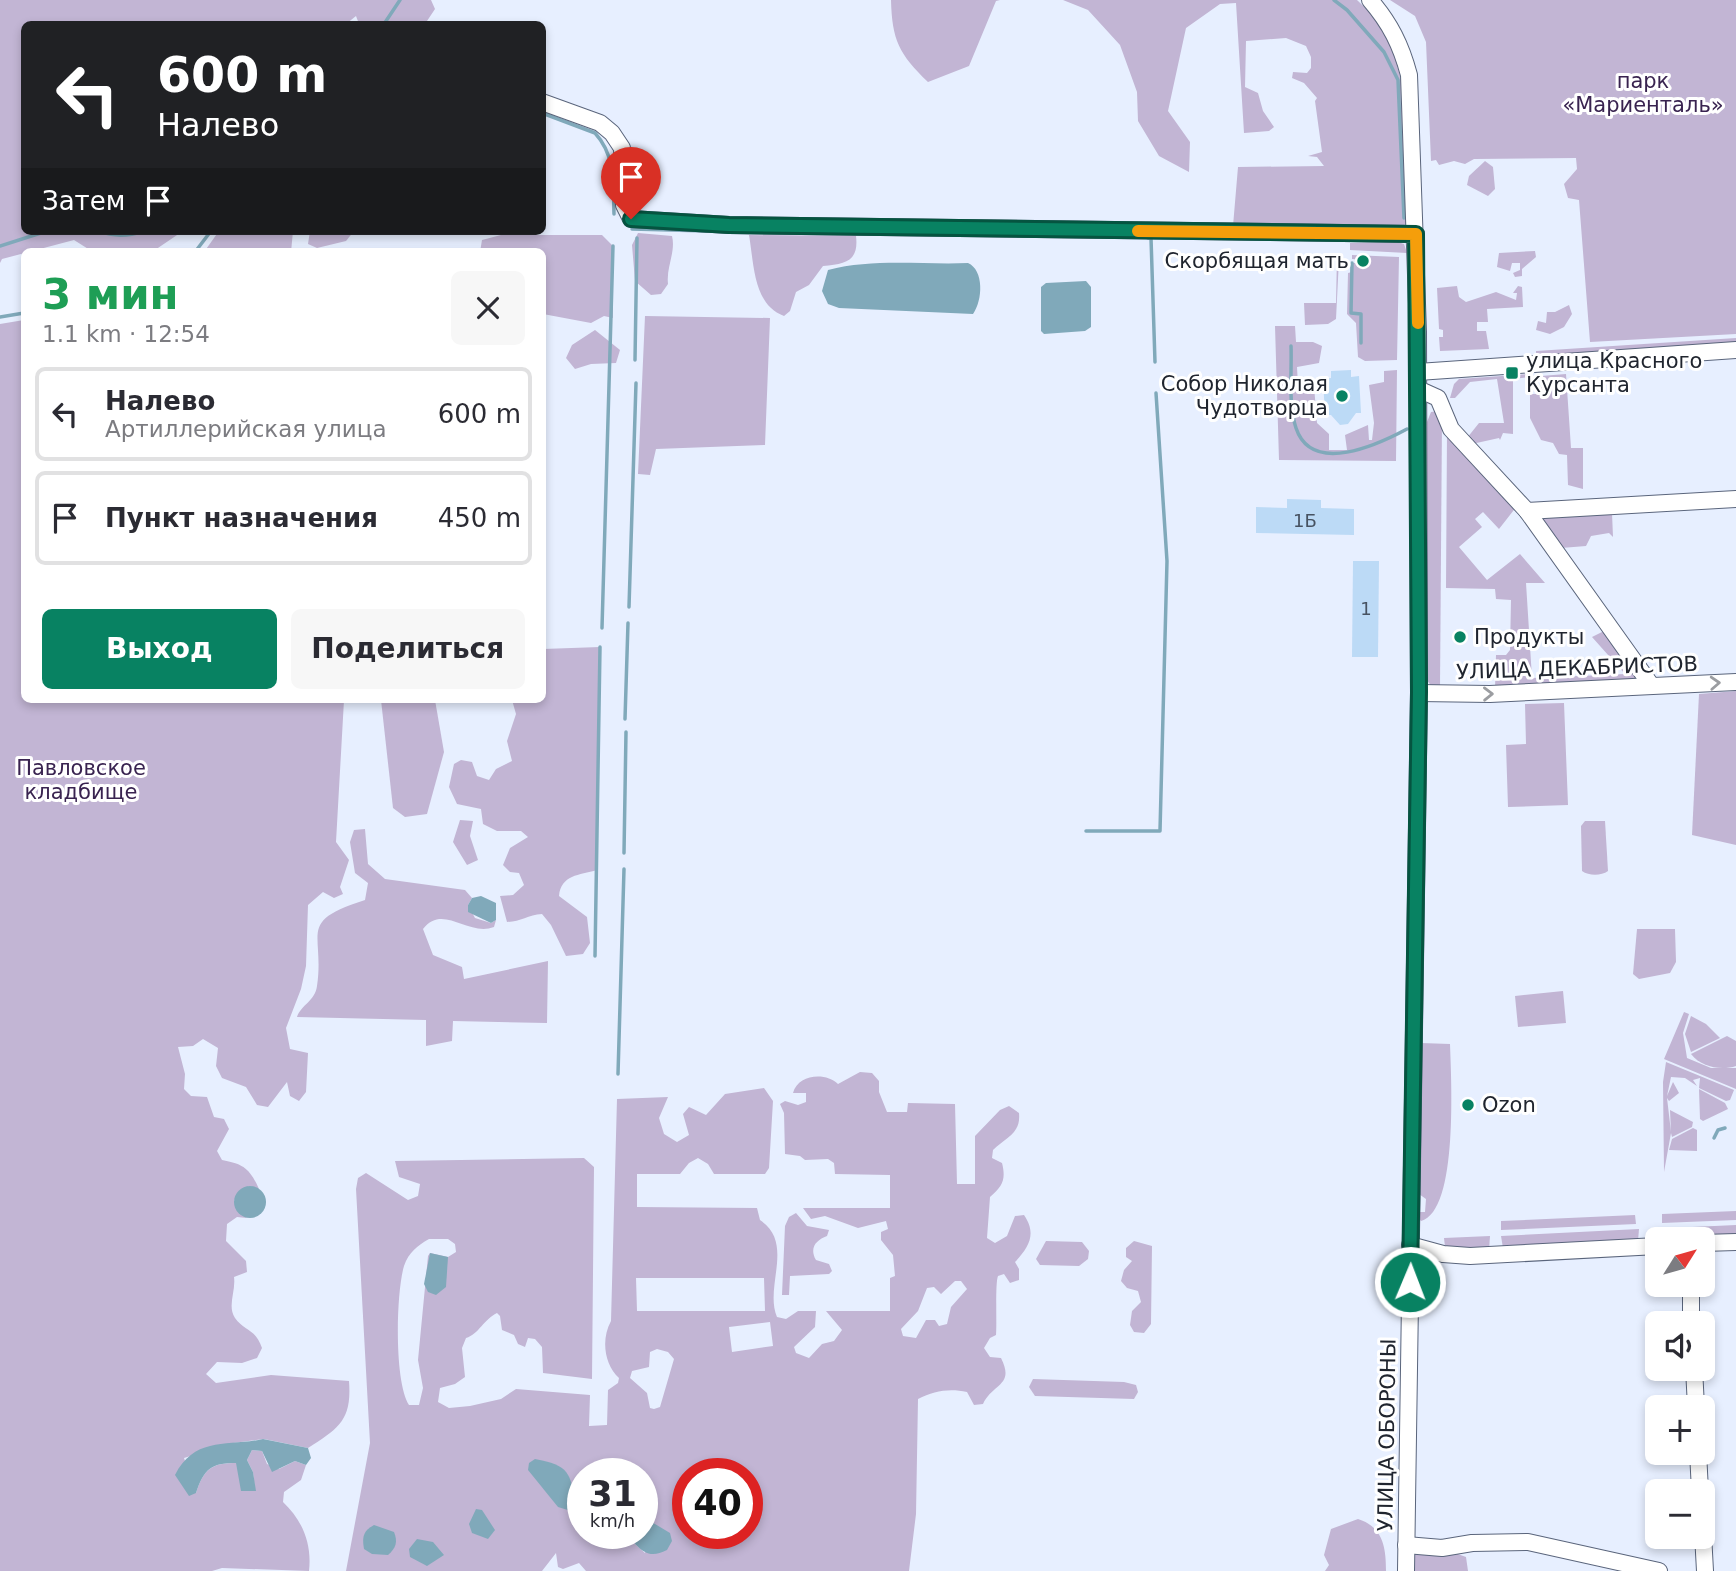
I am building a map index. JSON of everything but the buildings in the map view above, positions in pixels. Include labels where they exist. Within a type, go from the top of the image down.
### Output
[{"type":"street","name":"УЛИЦА ОБОРОНЫ","points":[[1370,0],[1389,24],[1401,47],[1407,67],[1416,234],[1419,692],[1406,1571]]},
{"type":"street","points":[[546,103],[600,123],[612,133],[622,148],[624,205],[631,219],[729,225],[1416,234]]},
{"type":"street","points":[[1418,372],[1736,349]]},
{"type":"street","points":[[1418,388],[1438,398],[1451,429],[1527,511],[1651,685]]},
{"type":"street","points":[[1527,511],[1736,499]]},
{"type":"street","name":"УЛИЦА ДЕКАБРИСТОВ","points":[[1419,692],[1490,694],[1736,682]]},
{"type":"street","points":[[1715,1243],[1736,1242]]},
{"type":"street","points":[[1410,1245],[1443,1254],[1470,1256],[1645,1247]]},
{"type":"street","points":[[1406,1545],[1442,1548],[1472,1543],[1528,1542],[1659,1571]]},
{"type":"street","points":[[1701,1571],[1702,1549]]},
{"type":"green space","points":[[0,0],[431,0],[435,9],[427,21],[358,21],[356,16],[350,21],[21,21],[21,235],[177,235],[158,248],[87,248],[74,240],[44,248],[21,248],[21,254],[2,259],[0,263]]},
{"type":"green space","points":[[891,0],[1000,0],[996,1],[969,66],[928,82],[899,46],[893,26]]},
{"type":"green space","points":[[1063,0],[1357,0],[1377,22],[1391,48],[1400,75],[1407,135],[1406,224],[1400,228],[1233,226],[1238,167],[1324,166],[1317,157],[1308,156],[1322,152],[1315,101],[1317,98],[1304,83],[1292,78],[1293,72],[1307,73],[1311,68],[1311,57],[1306,46],[1286,38],[1246,41],[1245,87],[1258,93],[1263,111],[1274,127],[1269,131],[1244,133],[1236,3],[1220,4],[1186,28],[1168,111],[1190,142],[1189,172],[1159,156],[1138,121],[1137,92],[1120,45],[1088,10]]},
{"type":"green space","name":"парк «Мариенталь»","points":[[1390,0],[1736,0],[1736,334],[1590,342],[1579,200],[1568,198],[1564,184],[1577,169],[1576,158],[1474,159],[1465,164],[1454,161],[1439,165],[1436,160],[1431,161],[1426,42],[1415,16]]},
{"type":"green space","points":[[1485,161],[1493,167],[1495,189],[1488,196],[1467,185],[1469,176]]},
{"type":"green space","points":[[638,233],[672,236],[668,284],[661,294],[651,295],[635,281],[632,245]]},
{"type":"green space","points":[[216,235],[293,235],[291,248],[207,248]]},
{"type":"green space","points":[[309,235],[351,235],[346,241],[317,248],[308,244]]},
{"type":"green space","points":[[501,235],[602,235],[613,246],[613,318],[604,316],[591,323],[546,315],[546,248],[481,248],[482,240]]},
{"type":"green space","points":[[749,235],[856,236],[856,244],[849,260],[823,266],[809,285],[796,292],[790,311],[784,316],[766,303],[761,293],[754,270]]},
{"type":"green space","points":[[1350,243],[1404,244],[1407,253],[1350,250]]},
{"type":"green space","points":[[1535,251],[1536,257],[1522,269],[1522,276],[1515,277],[1513,273],[1520,270],[1520,263],[1512,263],[1510,271],[1497,267],[1499,253]]},
{"type":"green space","points":[[1337,255],[1336,319],[1328,324],[1305,325],[1304,303],[1336,303]]},
{"type":"green space","points":[[1352,255],[1399,257],[1397,360],[1365,361],[1358,357],[1356,323],[1347,314],[1348,273],[1352,272],[1352,263],[1364,263],[1364,260],[1352,259]]},
{"type":"green space","points":[[1457,286],[1459,297],[1466,302],[1496,292],[1516,300],[1517,293],[1513,293],[1518,286],[1522,287],[1523,307],[1487,309],[1488,322],[1477,322],[1477,331],[1486,331],[1489,349],[1440,351],[1439,337],[1443,337],[1443,330],[1439,329],[1437,288]]},
{"type":"green space","points":[[1569,305],[1572,314],[1564,327],[1550,334],[1536,330],[1538,321],[1546,323],[1547,312],[1555,312]]},
{"type":"green space","points":[[645,316],[770,318],[765,445],[656,449],[650,475],[638,474]]},
{"type":"green space","name":"Павловское кладбище","points":[[21,320],[21,703],[344,703],[336,842],[349,860],[340,887],[343,894],[334,898],[323,892],[308,905],[306,966],[301,989],[286,1028],[290,1049],[308,1053],[306,1092],[299,1101],[290,1096],[287,1082],[268,1107],[257,1105],[246,1087],[222,1078],[216,1066],[218,1048],[203,1039],[193,1046],[178,1047],[185,1074],[184,1089],[191,1096],[207,1097],[214,1117],[224,1119],[229,1129],[217,1151],[222,1160],[245,1168],[259,1189],[249,1186],[234,1200],[236,1208],[247,1218],[237,1217],[227,1224],[226,1241],[246,1261],[247,1272],[234,1277],[233,1313],[238,1322],[253,1333],[262,1348],[257,1358],[242,1363],[217,1362],[206,1374],[216,1383],[271,1375],[349,1381],[346,1414],[328,1435],[308,1448],[264,1439],[233,1443],[184,1458],[196,1493],[202,1478],[210,1469],[221,1464],[237,1463],[255,1491],[253,1472],[247,1460],[252,1450],[262,1451],[267,1464],[279,1469],[295,1461],[306,1465],[301,1480],[284,1492],[283,1502],[296,1517],[305,1534],[309,1571],[222,1568],[212,1571],[0,1571],[0,324]]},
{"type":"green space","points":[[1275,326],[1295,326],[1296,342],[1313,342],[1322,346],[1319,363],[1297,367],[1298,386],[1314,386],[1317,423],[1329,434],[1329,450],[1347,450],[1345,435],[1368,425],[1369,440],[1372,440],[1374,423],[1369,385],[1384,382],[1384,371],[1397,370],[1396,461],[1279,460]]},
{"type":"green space","points":[[595,330],[620,350],[616,363],[591,364],[575,369],[566,358],[572,345]]},
{"type":"green space","points":[[1736,338],[1736,344],[1536,357],[1536,351]]},
{"type":"green space","points":[[1529,374],[1530,377],[1513,379],[1513,434],[1503,433],[1500,440],[1499,438],[1472,444],[1519,497],[1528,502],[1544,502],[1532,505],[1518,498],[1452,424],[1452,418],[1456,418],[1458,429],[1467,438],[1479,423],[1504,423],[1497,379],[1470,382],[1455,398],[1450,398],[1454,384],[1459,379]]},
{"type":"green space","points":[[1566,374],[1571,448],[1583,448],[1583,489],[1568,485],[1567,455],[1559,454],[1553,443],[1541,440],[1530,418],[1530,394],[1541,394],[1541,376]]},
{"type":"green space","points":[[1438,411],[1442,418],[1440,689],[1432,687],[1426,679],[1425,427],[1431,412]]},
{"type":"green space","points":[[1447,433],[1517,506],[1499,529],[1483,512],[1475,519],[1482,527],[1459,547],[1487,580],[1520,554],[1545,583],[1526,583],[1532,678],[1625,674],[1592,637],[1608,629],[1638,673],[1637,680],[1495,688],[1496,655],[1506,655],[1510,650],[1511,600],[1496,599],[1495,589],[1446,588]]},
{"type":"green space","points":[[1612,513],[1613,537],[1609,533],[1591,536],[1586,546],[1561,548],[1540,528],[1541,516]]},
{"type":"green space","points":[[600,647],[597,870],[567,880],[560,889],[559,896],[587,917],[590,943],[583,954],[566,956],[551,925],[542,914],[507,922],[500,896],[513,895],[524,885],[519,873],[510,872],[503,865],[510,848],[528,837],[521,831],[497,831],[483,824],[481,809],[457,804],[449,787],[454,764],[461,760],[472,762],[477,776],[489,780],[496,769],[512,761],[507,741],[516,714],[513,703],[546,703],[546,649]]},
{"type":"green space","points":[[1736,691],[1736,845],[1692,835],[1699,694]]},
{"type":"green space","points":[[381,703],[436,703],[444,752],[427,814],[405,817],[393,808]]},
{"type":"green space","points":[[1564,703],[1568,805],[1508,807],[1506,745],[1526,744],[1525,704]]},
{"type":"green space","points":[[460,820],[473,821],[470,836],[478,860],[467,865],[453,842]]},
{"type":"green space","points":[[1585,821],[1605,821],[1608,871],[1602,874],[1591,875],[1582,871],[1581,826]]},
{"type":"green space","points":[[365,829],[368,864],[385,879],[465,890],[472,898],[468,905],[475,918],[491,923],[496,920],[494,927],[484,929],[439,919],[423,929],[433,955],[462,967],[464,979],[548,961],[547,1023],[453,1021],[452,1041],[426,1046],[426,1020],[297,1017],[316,991],[319,968],[318,931],[322,923],[343,908],[365,900],[368,883],[355,873],[350,842],[354,830]]},
{"type":"green space","points":[[1637,929],[1675,929],[1676,962],[1670,973],[1639,979],[1633,974]]},
{"type":"green space","points":[[1563,991],[1566,1023],[1518,1027],[1515,996]]},
{"type":"green space","points":[[1684,1012],[1689,1014],[1683,1033],[1687,1058],[1711,1068],[1736,1068],[1736,1089],[1664,1059]]},
{"type":"green space","points":[[1691,1016],[1706,1024],[1720,1038],[1691,1052],[1685,1034]]},
{"type":"green space","points":[[1727,1036],[1736,1041],[1736,1066],[1712,1067],[1691,1054]]},
{"type":"green space","points":[[1421,1043],[1450,1044],[1451,1112],[1447,1169],[1442,1194],[1433,1212],[1421,1221],[1419,1212],[1425,1212],[1426,1199],[1419,1194]]},
{"type":"green space","points":[[1666,1062],[1734,1090],[1730,1100],[1726,1101],[1699,1088],[1700,1078],[1693,1080],[1697,1086],[1685,1078],[1671,1077],[1667,1096],[1673,1082],[1679,1093],[1669,1101],[1667,1098],[1671,1132],[1670,1110],[1693,1122],[1692,1127],[1672,1137],[1671,1133],[1664,1172],[1663,1082]]},
{"type":"green space","points":[[860,1072],[872,1073],[879,1081],[879,1092],[887,1112],[907,1112],[908,1103],[955,1104],[957,1184],[975,1184],[975,1136],[1000,1110],[1009,1106],[1019,1113],[1015,1131],[993,1150],[992,1158],[1002,1163],[1004,1174],[1001,1186],[990,1197],[987,1238],[995,1243],[1007,1236],[1015,1216],[1024,1215],[1030,1228],[1030,1240],[1015,1262],[1019,1269],[1019,1280],[1010,1283],[1004,1274],[998,1276],[996,1335],[990,1338],[984,1348],[990,1357],[1001,1358],[1006,1374],[1001,1384],[983,1404],[974,1405],[967,1392],[954,1390],[936,1392],[918,1399],[916,1514],[909,1571],[586,1571],[579,1563],[563,1569],[558,1567],[556,1553],[542,1571],[346,1571],[370,1443],[356,1189],[358,1178],[366,1173],[408,1200],[418,1196],[420,1184],[399,1177],[395,1161],[584,1158],[594,1167],[592,1379],[543,1373],[542,1347],[535,1339],[528,1338],[525,1347],[518,1344],[514,1335],[502,1330],[497,1313],[466,1338],[462,1348],[465,1377],[455,1384],[440,1388],[438,1402],[449,1408],[470,1406],[501,1399],[516,1389],[590,1395],[589,1426],[607,1425],[608,1390],[618,1383],[619,1378],[607,1359],[605,1343],[611,1321],[617,1099],[668,1097],[659,1118],[664,1134],[677,1142],[689,1135],[683,1114],[689,1107],[706,1115],[725,1094],[764,1088],[773,1101],[769,1168],[765,1174],[714,1174],[708,1164],[698,1158],[689,1163],[680,1174],[637,1174],[637,1207],[757,1208],[760,1220],[776,1241],[774,1305],[777,1317],[786,1319],[798,1311],[816,1311],[815,1327],[794,1347],[796,1353],[809,1358],[822,1344],[834,1341],[842,1330],[826,1311],[890,1311],[890,1278],[895,1276],[893,1255],[881,1240],[881,1232],[888,1229],[886,1221],[858,1228],[825,1216],[811,1219],[803,1208],[890,1208],[890,1175],[835,1174],[834,1163],[828,1159],[805,1160],[800,1156],[785,1154],[784,1113],[780,1104],[785,1101],[798,1105],[806,1102],[806,1093],[793,1093],[800,1082],[806,1079],[820,1077],[838,1084]],"holes":[[[429,1239],[448,1239],[455,1244],[456,1252],[448,1257],[430,1253],[428,1256],[418,1360],[423,1388],[419,1405],[409,1405],[404,1394],[399,1358],[401,1279],[411,1253]],[[636,1278],[764,1278],[765,1311],[637,1311]],[[955,1281],[961,1281],[967,1289],[951,1307],[947,1324],[939,1326],[935,1320],[926,1320],[916,1338],[903,1336],[901,1329],[918,1311],[927,1288],[934,1287],[941,1294]],[[770,1322],[773,1346],[732,1352],[729,1327]],[[657,1349],[668,1352],[674,1359],[660,1407],[654,1409],[650,1408],[647,1393],[630,1378],[632,1371],[649,1367],[650,1352]]]},
{"type":"green space","points":[[1699,1089],[1725,1103],[1728,1109],[1703,1121],[1700,1119]]},
{"type":"green space","points":[[1693,1128],[1697,1130],[1697,1151],[1669,1150],[1672,1139]]},
{"type":"green space","points":[[1736,1211],[1736,1220],[1662,1223],[1662,1214]]},
{"type":"green space","points":[[796,1213],[807,1226],[829,1230],[827,1236],[815,1245],[813,1252],[816,1260],[829,1264],[832,1271],[829,1274],[790,1276],[789,1295],[782,1295],[785,1226],[789,1217]]},
{"type":"green space","points":[[1635,1215],[1636,1224],[1501,1230],[1501,1221]]},
{"type":"green space","points":[[1736,1225],[1736,1237],[1715,1238],[1715,1227],[1693,1227]]},
{"type":"green space","points":[[1639,1229],[1638,1241],[1503,1248],[1501,1236]]},
{"type":"green space","points":[[1490,1236],[1489,1250],[1445,1247],[1444,1238]]},
{"type":"green space","points":[[1046,1241],[1082,1242],[1089,1251],[1088,1259],[1079,1266],[1040,1265],[1036,1259]]},
{"type":"green space","points":[[1134,1241],[1152,1246],[1151,1324],[1144,1333],[1134,1332],[1130,1325],[1132,1311],[1141,1302],[1138,1291],[1127,1288],[1121,1281],[1124,1270],[1132,1261],[1126,1257],[1126,1248]]},
{"type":"green space","points":[[1033,1379],[1124,1382],[1136,1385],[1138,1392],[1134,1399],[1035,1396],[1029,1387]]},
{"type":"green space","points":[[1358,1519],[1378,1533],[1384,1546],[1386,1571],[1325,1571],[1329,1565],[1324,1555],[1331,1529]]},
{"type":"green space","points":[[1452,1552],[1466,1557],[1468,1571],[1413,1571],[1413,1553]]},
{"type":"water","points":[[880,263],[968,263],[977,272],[980,286],[979,301],[973,314],[839,308],[828,304],[822,291],[828,270],[845,266]]},
{"type":"water","points":[[1086,281],[1091,287],[1091,327],[1085,331],[1044,334],[1041,331],[1041,287],[1046,283]]},
{"type":"water","points":[[481,896],[496,903],[496,920],[491,923],[468,912],[472,898]]},
{"type":"water","points":[[250,1186],[261,1191],[266,1202],[261,1213],[250,1218],[239,1213],[234,1202],[239,1191]]},
{"type":"water","points":[[430,1253],[448,1257],[446,1287],[436,1295],[428,1292],[424,1284]]},
{"type":"water","points":[[263,1439],[308,1448],[311,1458],[306,1465],[295,1461],[272,1472],[262,1451],[252,1450],[247,1460],[253,1472],[256,1491],[241,1491],[236,1463],[214,1466],[202,1478],[196,1493],[189,1496],[175,1475],[192,1454],[202,1449],[213,1445]]},
{"type":"water","points":[[535,1459],[546,1461],[566,1472],[567,1510],[558,1507],[528,1470],[529,1463]]},
{"type":"water","points":[[476,1509],[482,1510],[495,1530],[488,1539],[472,1533],[469,1524]]},
{"type":"water","points":[[374,1525],[394,1532],[396,1545],[388,1555],[372,1554],[364,1549],[364,1535]]},
{"type":"water","points":[[658,1526],[670,1533],[672,1541],[667,1550],[658,1554],[641,1549],[658,1549]]},
{"type":"water","points":[[417,1539],[433,1542],[444,1555],[427,1566],[410,1557],[409,1549]]},
{"type":"waterway","points":[[386,21],[400,0]]},
{"type":"waterway","points":[[1334,0],[1347,10],[1384,52],[1398,80],[1404,218]]},
{"type":"waterway","points":[[546,115],[595,133],[602,142],[612,171],[614,214]]},
{"type":"waterway","points":[[632,229],[707,231]]},
{"type":"waterway","points":[[0,246],[34,235]]},
{"type":"waterway","points":[[198,248],[208,235]]},
{"type":"waterway","points":[[635,360],[637,238]]},
{"type":"waterway","points":[[1148,238],[1151,238],[1155,362]]},
{"type":"waterway","points":[[602,628],[613,246]]},
{"type":"waterway","points":[[1352,263],[1351,313],[1361,314],[1361,343]]},
{"type":"waterway","points":[[0,317],[21,314]]},
{"type":"waterway","points":[[1291,346],[1292,409],[1296,428],[1304,442],[1316,451],[1331,453],[1364,448],[1407,429]]},
{"type":"waterway","points":[[629,607],[636,383]]},
{"type":"waterway","points":[[1086,831],[1160,831],[1167,561],[1156,393]]},
{"type":"waterway","points":[[625,719],[628,623]]},
{"type":"waterway","points":[[595,956],[600,647]]},
{"type":"waterway","points":[[624,853],[626,732]]},
{"type":"waterway","points":[[618,1074],[624,869]]},
{"type":"waterway","points":[[1714,1138],[1718,1130],[1725,1128]]},
{"type":"slow traffic","points":[[1138,231],[1416,234],[1418,323]]},
{"type":"place","name":"Скорбящая мать","points":[[1363,261]]},
{"type":"place","name":"улица Красного Курсанта","points":[[1512,373]]},
{"type":"place","name":"Собор Николая Чудотворца","points":[[1342,396]]},
{"type":"place","name":"Продукты","points":[[1460,637]]},
{"type":"place","name":"Ozon","points":[[1468,1105]]},
{"type":"route","points":[[631,219],[729,225],[909,226],[1228,234],[1416,234],[1419,692],[1410,1282]]}]
